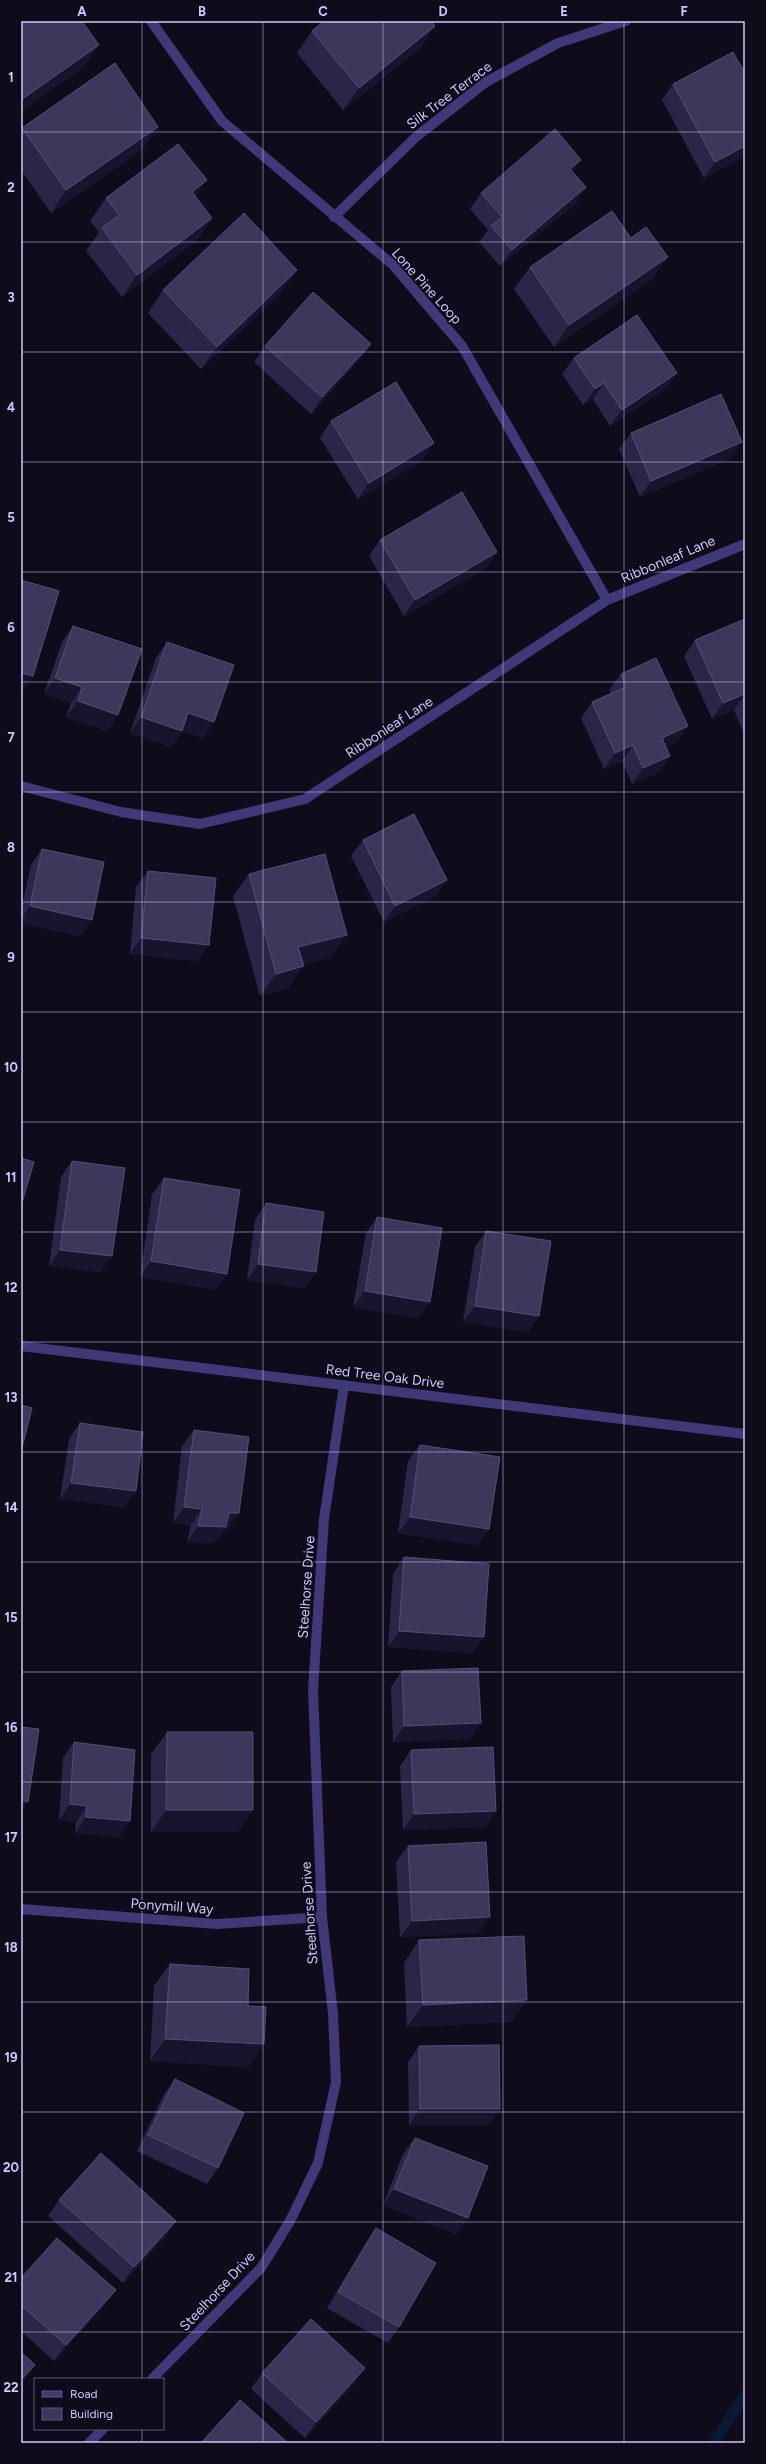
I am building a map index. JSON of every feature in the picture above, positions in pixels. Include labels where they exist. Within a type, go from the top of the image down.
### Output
[{"type":"street","name":"Lone Pine Loop","points":[[151,21],[222,121],[393,265],[462,346],[607,600]]},
{"type":"street","name":"Silk Tree Terrace","points":[[334,216],[417,136],[486,82],[558,43],[626,21]]},
{"type":"street","name":"Ribbonleaf Lane","points":[[21,786],[121,812],[200,824],[305,799],[607,600],[745,544]]},
{"type":"street","name":"Red Tree Oak Drive","points":[[21,1346],[745,1434]]},
{"type":"street","name":"Steelhorse Drive","points":[[153,2378],[261,2268],[290,2221],[318,2163],[336,2082],[333,2014],[322,1917],[313,1690],[324,1519],[344,1385]]},
{"type":"street","name":"Ponymill Way","points":[[21,1908],[217,1924],[322,1917]]},
{"type":"street","points":[[89,2443],[102,2430]]},
{"type":"building","points":[[21,21],[82,21],[99,45],[21,100]]},
{"type":"building","points":[[324,21],[431,21],[435,26],[359,88],[312,31]]},
{"type":"building","points":[[733,52],[745,73],[745,146],[715,162],[673,84]]},
{"type":"building","points":[[115,63],[158,127],[66,190],[22,128]]},
{"type":"building","points":[[555,129],[581,160],[570,169],[586,187],[512,250],[491,226],[502,217],[481,193]]},
{"type":"building","points":[[178,144],[207,180],[192,192],[212,218],[137,275],[102,228],[119,215],[106,198]]},
{"type":"building","points":[[612,211],[631,238],[646,227],[668,257],[569,325],[530,267]]},
{"type":"building","points":[[244,213],[297,270],[217,347],[163,290]]},
{"type":"building","points":[[313,292],[371,344],[322,397],[265,346]]},
{"type":"building","points":[[637,315],[677,373],[622,410],[604,383],[595,389],[574,358]]},
{"type":"building","points":[[396,382],[434,443],[369,483],[331,421]]},
{"type":"building","points":[[721,394],[742,442],[651,481],[631,433]]},
{"type":"building","points":[[462,492],[497,552],[415,600],[380,540]]},
{"type":"building","points":[[21,580],[59,591],[33,676],[21,673]]},
{"type":"building","points":[[745,619],[745,694],[723,703],[695,640]]},
{"type":"building","points":[[73,626],[142,649],[118,715],[78,701],[82,687],[55,678]]},
{"type":"building","points":[[167,642],[234,665],[214,722],[188,713],[182,731],[141,717]]},
{"type":"building","points":[[656,658],[688,726],[662,738],[670,756],[643,768],[633,745],[615,753],[592,702],[626,687],[621,674]]},
{"type":"building","points":[[414,814],[447,880],[395,906],[363,840]]},
{"type":"building","points":[[42,849],[104,862],[92,920],[30,906]]},
{"type":"building","points":[[325,854],[347,935],[298,947],[304,966],[276,974],[249,874]]},
{"type":"building","points":[[148,871],[216,878],[209,945],[141,938]]},
{"type":"building","points":[[21,1158],[34,1162],[21,1206]]},
{"type":"building","points":[[72,1161],[125,1168],[112,1256],[60,1250]]},
{"type":"building","points":[[164,1178],[240,1190],[227,1274],[151,1261]]},
{"type":"building","points":[[266,1203],[324,1212],[316,1272],[258,1264]]},
{"type":"building","points":[[377,1217],[442,1228],[430,1302],[365,1291]]},
{"type":"building","points":[[486,1231],[551,1241],[539,1316],[475,1306]]},
{"type":"building","points":[[21,1405],[32,1408],[21,1452]]},
{"type":"building","points":[[80,1423],[143,1432],[136,1491],[71,1483]]},
{"type":"building","points":[[194,1430],[249,1437],[239,1513],[229,1513],[226,1527],[198,1526],[202,1509],[184,1507]]},
{"type":"building","points":[[420,1445],[500,1457],[489,1529],[410,1517]]},
{"type":"building","points":[[404,1557],[489,1564],[484,1637],[399,1631]]},
{"type":"building","points":[[478,1668],[481,1723],[404,1726],[402,1671]]},
{"type":"building","points":[[21,1727],[39,1729],[28,1802],[21,1800]]},
{"type":"building","points":[[167,1732],[253,1732],[253,1810],[166,1810]]},
{"type":"building","points":[[74,1742],[135,1750],[130,1821],[86,1817],[87,1806],[70,1804]]},
{"type":"building","points":[[493,1747],[496,1811],[414,1814],[411,1750]]},
{"type":"building","points":[[486,1842],[490,1917],[412,1921],[408,1846]]},
{"type":"building","points":[[524,1936],[527,2000],[423,2005],[419,1940]]},
{"type":"building","points":[[170,1964],[249,1969],[248,2006],[266,2007],[264,2044],[165,2039]]},
{"type":"building","points":[[499,2045],[500,2109],[420,2109],[419,2046]]},
{"type":"building","points":[[175,2079],[244,2113],[218,2168],[148,2135]]},
{"type":"building","points":[[415,2138],[488,2166],[468,2218],[394,2189]]},
{"type":"building","points":[[101,2153],[176,2221],[134,2267],[59,2200]]},
{"type":"building","points":[[376,2228],[436,2263],[399,2327],[338,2292]]},
{"type":"building","points":[[57,2238],[116,2290],[66,2345],[21,2305],[21,2278]]},
{"type":"building","points":[[311,2319],[365,2368],[316,2422],[262,2373]]},
{"type":"building","points":[[21,2352],[35,2365],[21,2380]]},
{"type":"building","points":[[240,2400],[288,2443],[201,2443]]},
{"type":"waterway","points":[[714,2443],[745,2395]]}]
